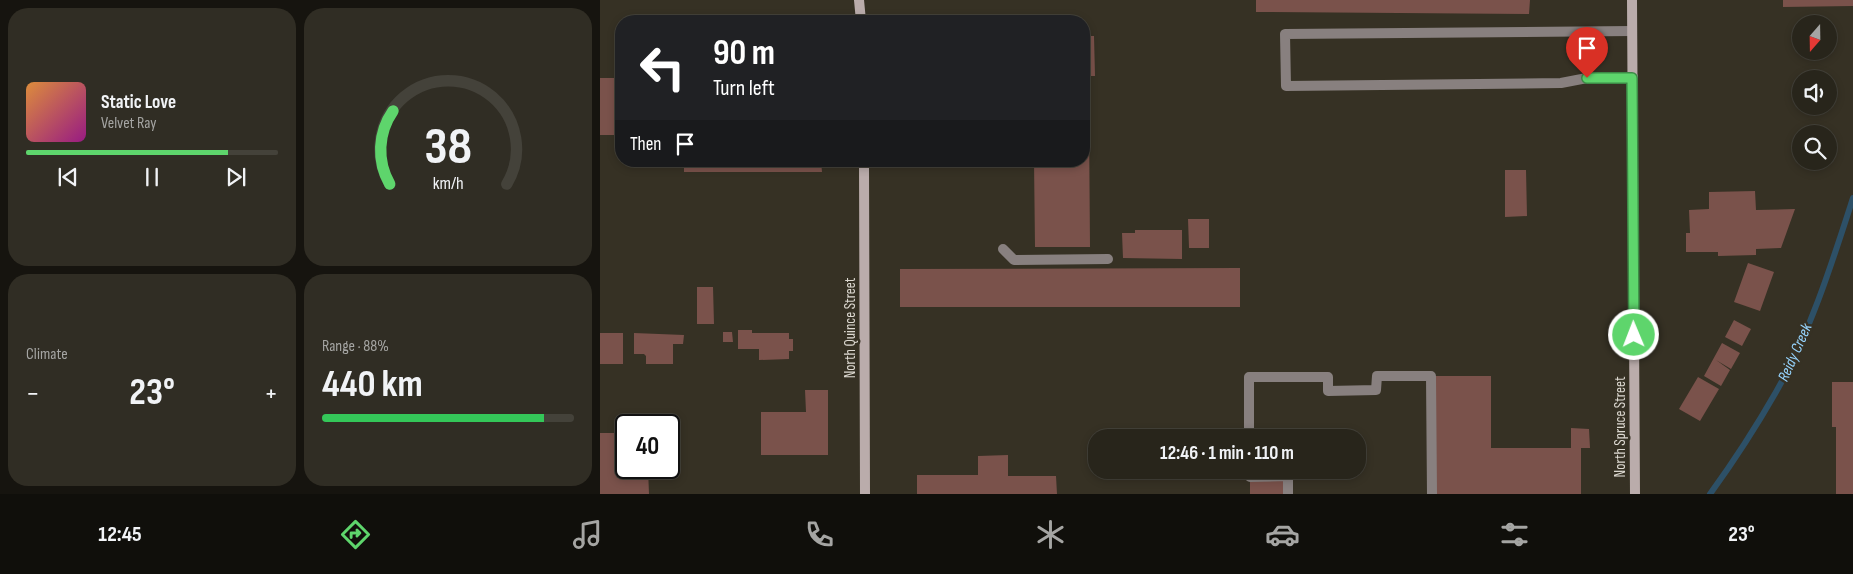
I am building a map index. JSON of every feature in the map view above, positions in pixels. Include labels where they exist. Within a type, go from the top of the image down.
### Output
[{"type":"street","points":[[860,0],[861,15]]},
{"type":"street","name":"North Spruce Street","points":[[1632,0],[1636,494]]},
{"type":"street","name":"North Quince Street","points":[[864,167],[865,494]]},
{"type":"lane","points":[[1632,31],[1285,34],[1286,86],[1561,84],[1587,78],[1632,78]]},
{"type":"lane","points":[[1003,249],[1014,260],[1108,260]]},
{"type":"lane","points":[[1250,429],[1249,377],[1328,377],[1328,391],[1376,390],[1376,376],[1431,376],[1432,494]]},
{"type":"lane","points":[[1288,479],[1288,494]]},
{"type":"building","points":[[1256,0],[1530,0],[1529,14],[1256,12]]},
{"type":"building","points":[[1783,0],[1853,0],[1853,6],[1783,7]]},
{"type":"building","points":[[1090,36],[1094,36],[1095,76],[1090,76]]},
{"type":"building","points":[[600,78],[615,78],[615,135],[600,135]]},
{"type":"building","points":[[684,167],[822,167],[822,172],[684,172]]},
{"type":"building","points":[[1034,167],[1089,167],[1090,247],[1035,247]]},
{"type":"building","points":[[1505,170],[1526,170],[1527,216],[1505,217]]},
{"type":"building","points":[[1755,191],[1756,210],[1795,209],[1781,248],[1756,249],[1756,255],[1718,256],[1718,252],[1686,252],[1686,233],[1690,233],[1689,210],[1709,209],[1709,192]]},
{"type":"building","points":[[1188,219],[1209,219],[1209,248],[1189,248]]},
{"type":"building","points":[[1135,230],[1182,230],[1182,259],[1123,258],[1122,233],[1135,233]]},
{"type":"building","points":[[1748,263],[1774,272],[1760,311],[1734,302]]},
{"type":"building","points":[[1240,268],[1240,307],[900,307],[900,269]]},
{"type":"building","points":[[697,287],[713,287],[714,324],[697,324]]},
{"type":"building","points":[[1734,320],[1751,329],[1742,346],[1725,337]]},
{"type":"building","points":[[738,330],[752,330],[752,333],[789,333],[789,339],[793,339],[793,351],[789,351],[789,359],[759,360],[759,349],[738,349]]},
{"type":"building","points":[[723,332],[732,332],[733,342],[723,342]]},
{"type":"building","points":[[600,333],[623,333],[623,364],[600,364]]},
{"type":"building","points":[[634,333],[684,335],[683,344],[673,344],[673,364],[646,364],[646,356],[644,354],[634,354]]},
{"type":"building","points":[[1722,343],[1740,353],[1731,369],[1716,360],[1730,370],[1721,386],[1704,376]]},
{"type":"building","points":[[1431,376],[1491,376],[1491,448],[1571,448],[1571,428],[1589,429],[1590,448],[1581,448],[1581,494],[1432,494]]},
{"type":"building","points":[[1698,377],[1719,389],[1700,421],[1679,409]]},
{"type":"building","points":[[1832,382],[1853,382],[1853,494],[1836,494],[1836,427],[1832,427]]},
{"type":"building","points":[[805,390],[828,390],[828,455],[761,455],[761,412],[806,412]]},
{"type":"building","points":[[600,433],[615,433],[615,479],[648,479],[649,494],[600,494]]},
{"type":"building","points":[[1008,455],[1008,476],[1056,476],[1057,494],[917,494],[917,475],[978,475],[978,456]]},
{"type":"building","points":[[1250,479],[1288,479],[1288,494],[1250,494]]},
{"type":"waterway","name":"Reidy Creek","points":[[1710,494],[1753,431],[1788,369],[1810,322],[1853,198]]},
{"type":"route","points":[[1587,78],[1632,78],[1634,335]]}]
